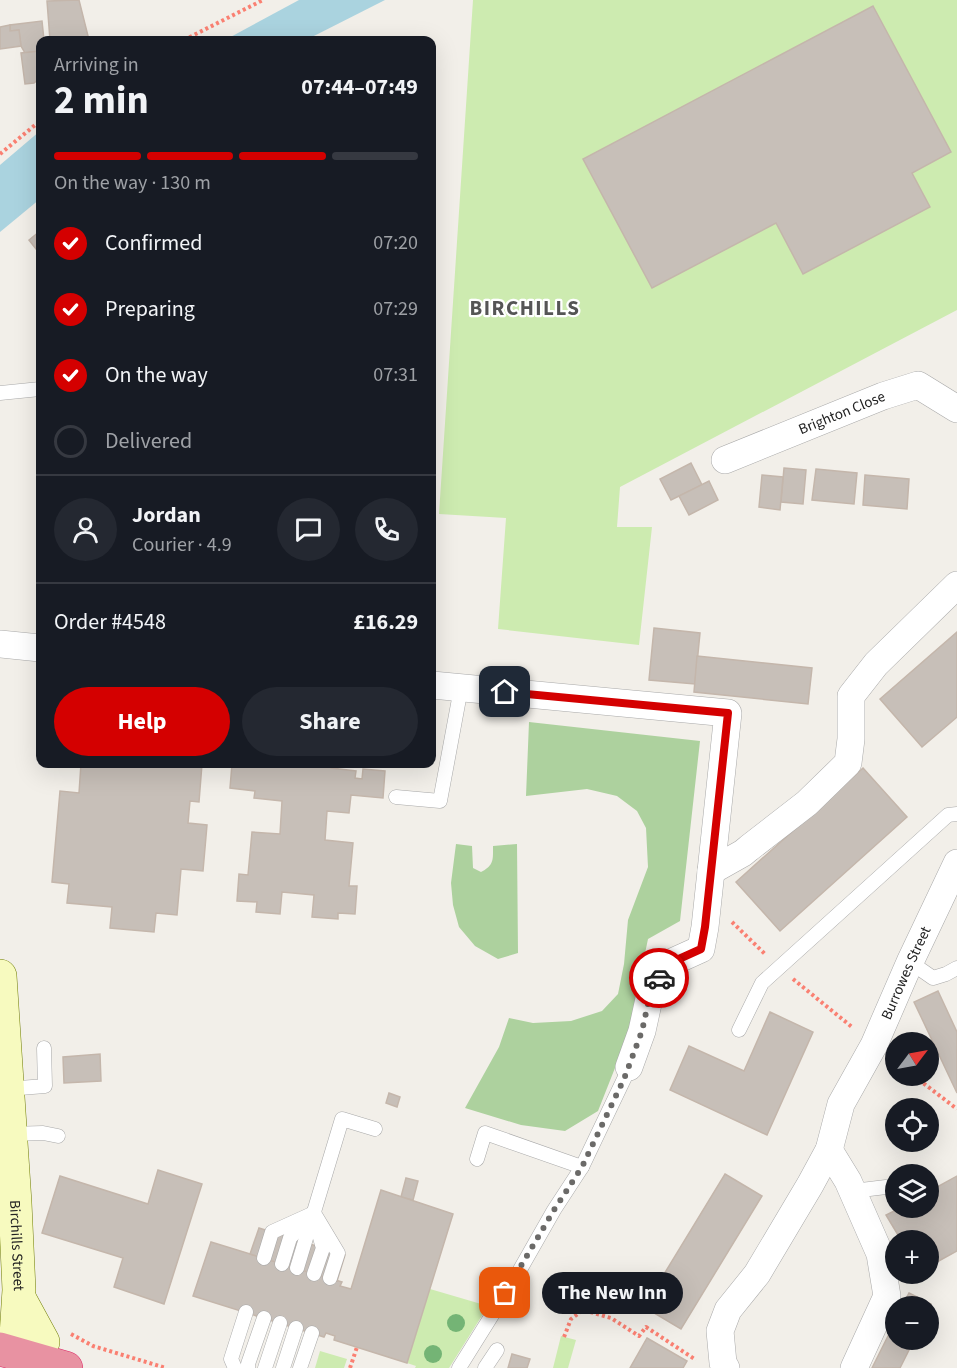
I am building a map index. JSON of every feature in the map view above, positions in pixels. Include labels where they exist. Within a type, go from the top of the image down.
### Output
[{"type":"highway","points":[[28,1347],[66,1368]]},
{"type":"highway","points":[[28,1347],[73,1368]]},
{"type":"street","name":"Brighton Close","points":[[725,460],[883,396],[918,385],[957,409]]},
{"type":"street","points":[[711,871],[749,849],[807,803],[848,764],[851,739],[851,696],[876,664],[957,585]]},
{"type":"street","points":[[0,644],[36,648]]},
{"type":"street","points":[[436,685],[728,713],[701,949],[670,963],[651,990],[642,1031],[629,1067]]},
{"type":"street","name":"Burrowes Street","points":[[724,1362],[720,1330],[728,1310],[757,1274],[829,1150],[841,1104],[874,1045],[957,863]]},
{"type":"street","name":"Birchills Street","points":[[0,976],[19,1298],[28,1347]]},
{"type":"street","points":[[829,1150],[853,1191],[880,1254],[887,1296],[854,1368]]},
{"type":"lane","points":[[0,393],[36,389]]},
{"type":"lane","points":[[396,797],[440,801],[460,688]]},
{"type":"lane","points":[[738,1030],[762,983],[948,815],[957,814]]},
{"type":"lane","points":[[910,962],[933,978],[957,968]]},
{"type":"lane","points":[[7,1089],[45,1086],[44,1048]]},
{"type":"lane","points":[[459,1368],[582,1167],[629,1067]]},
{"type":"lane","points":[[297,1268],[342,1119],[375,1129]]},
{"type":"lane","points":[[10,1134],[43,1133],[57,1136]]},
{"type":"lane","points":[[477,1159],[485,1133],[582,1167]]},
{"type":"lane","points":[[853,1191],[885,1187]]},
{"type":"lane","points":[[264,1258],[272,1232],[314,1213]]},
{"type":"lane","points":[[282,1264],[290,1238],[314,1213]]},
{"type":"lane","points":[[314,1213],[323,1248],[314,1274]]},
{"type":"lane","points":[[314,1213],[338,1253],[330,1278]]},
{"type":"lane","points":[[235,1368],[231,1359],[246,1312]]},
{"type":"lane","points":[[248,1368],[264,1318]]},
{"type":"lane","points":[[265,1368],[280,1323]]},
{"type":"lane","points":[[283,1368],[296,1328]]},
{"type":"lane","points":[[300,1368],[312,1333]]},
{"type":"lane","points":[[484,1368],[496,1350]]},
{"type":"path","points":[[192,36],[263,0]]},
{"type":"path","points":[[0,154],[36,124]]},
{"type":"path","points":[[708,898],[779,968],[874,1045]]},
{"type":"path","points":[[927,1086],[957,1109]]},
{"type":"path","points":[[564,1337],[571,1319],[583,1310],[611,1317],[639,1336],[646,1327],[699,1362],[724,1362]]},
{"type":"path","points":[[28,1347],[93,1346],[166,1368]]},
{"type":"path","points":[[350,1368],[357,1347]]},
{"type":"green space","points":[[473,0],[957,0],[957,310],[620,487],[617,527],[652,527],[639,645],[498,629],[506,518],[439,514]]},
{"type":"green space","points":[[529,722],[700,741],[680,921],[648,939],[628,1035],[598,1111],[565,1131],[521,1125],[465,1108],[499,1047],[509,1018],[533,1023],[571,1021],[602,1011],[618,994],[624,964],[628,920],[648,867],[646,828],[637,811],[617,796],[587,789],[526,796]]},
{"type":"green space","points":[[456,844],[472,846],[473,868],[481,872],[492,862],[493,846],[517,844],[518,953],[498,959],[475,946],[459,927],[453,905],[451,883]]},
{"type":"green space","points":[[430,1289],[488,1306],[449,1368],[415,1368],[416,1366],[407,1363]]},
{"type":"green space","points":[[561,1336],[576,1340],[568,1368],[553,1368]]},
{"type":"green space","points":[[320,1351],[347,1359],[344,1368],[315,1368]]},
{"type":"water","points":[[299,0],[385,0],[314,36],[232,36]]},
{"type":"water","points":[[36,134],[36,202],[0,232],[0,165]]},
{"type":"building","points":[[79,0],[88,36],[50,36],[47,1]]},
{"type":"building","points":[[873,6],[951,152],[912,173],[930,207],[803,274],[776,223],[652,288],[583,159]]},
{"type":"building","points":[[42,21],[44,36],[36,36],[36,52],[25,53],[21,46],[19,30],[10,31],[10,25]]},
{"type":"building","points":[[10,25],[10,31],[19,30],[21,46],[0,49],[0,27]]},
{"type":"building","points":[[36,51],[36,81],[34,83],[25,84],[21,53]]},
{"type":"building","points":[[36,234],[36,249],[29,240]]},
{"type":"building","points":[[691,463],[702,485],[671,500],[660,479]]},
{"type":"building","points":[[784,468],[806,470],[803,504],[781,502]]},
{"type":"building","points":[[816,469],[857,473],[854,504],[812,500]]},
{"type":"building","points":[[762,475],[783,477],[780,510],[759,507]]},
{"type":"building","points":[[865,475],[909,479],[907,509],[863,505]]},
{"type":"building","points":[[709,481],[718,500],[689,515],[679,496]]},
{"type":"building","points":[[654,628],[700,633],[695,684],[649,680]]},
{"type":"building","points":[[957,632],[957,717],[922,747],[880,699]]},
{"type":"building","points":[[697,656],[812,668],[808,704],[694,692]]},
{"type":"building","points":[[81,768],[202,768],[199,802],[190,801],[188,823],[207,825],[203,871],[181,869],[177,915],[156,913],[154,932],[110,928],[112,907],[67,903],[69,884],[52,882],[60,791],[79,793]]},
{"type":"building","points":[[232,768],[331,768],[356,771],[355,778],[362,779],[363,769],[385,771],[383,798],[351,795],[349,813],[327,811],[325,840],[353,843],[349,886],[357,886],[355,914],[338,913],[338,919],[312,917],[314,895],[282,892],[280,914],[256,912],[257,902],[237,901],[239,874],[248,875],[252,832],[280,834],[282,801],[254,798],[255,791],[230,788]]},
{"type":"building","points":[[863,768],[907,817],[780,931],[736,882]]},
{"type":"building","points":[[938,991],[957,1032],[957,1093],[939,1055],[939,1032],[928,1032],[914,1002]]},
{"type":"building","points":[[770,1012],[813,1032],[767,1135],[670,1090],[689,1046],[744,1071]]},
{"type":"building","points":[[100,1054],[101,1081],[64,1083],[63,1057]]},
{"type":"building","points":[[389,1093],[400,1097],[397,1107],[386,1103]]},
{"type":"building","points":[[158,1170],[202,1184],[164,1304],[114,1287],[123,1258],[42,1233],[60,1176],[148,1204]]},
{"type":"building","points":[[725,1174],[762,1196],[681,1329],[644,1307]]},
{"type":"building","points":[[957,1176],[957,1251],[939,1261],[939,1230],[895,1230],[888,1218],[939,1218],[939,1186]]},
{"type":"building","points":[[406,1178],[418,1181],[413,1200],[401,1197]]},
{"type":"building","points":[[381,1190],[453,1214],[407,1363],[334,1340],[335,1336],[326,1333],[324,1337],[193,1296],[211,1242],[342,1282],[340,1286],[351,1289]]},
{"type":"building","points":[[259,1228],[345,1255],[337,1281],[250,1254]]},
{"type":"building","points":[[647,1338],[687,1361],[683,1368],[630,1368]]},
{"type":"building","points":[[885,1342],[885,1350],[909,1350],[900,1368],[872,1368]]},
{"type":"building","points":[[512,1354],[530,1359],[527,1368],[508,1368]]},
{"type":"way so far","points":[[505,1293],[582,1167],[624,1079],[642,1031],[651,990],[659,978]]},
{"type":"place","name":"The New Inn","points":[[505,1293]]},
{"type":"district","name":"BIRCHILLS","points":[[525,308]]},
{"type":"route","points":[[505,692],[728,713],[701,949],[670,963],[659,978]]}]
